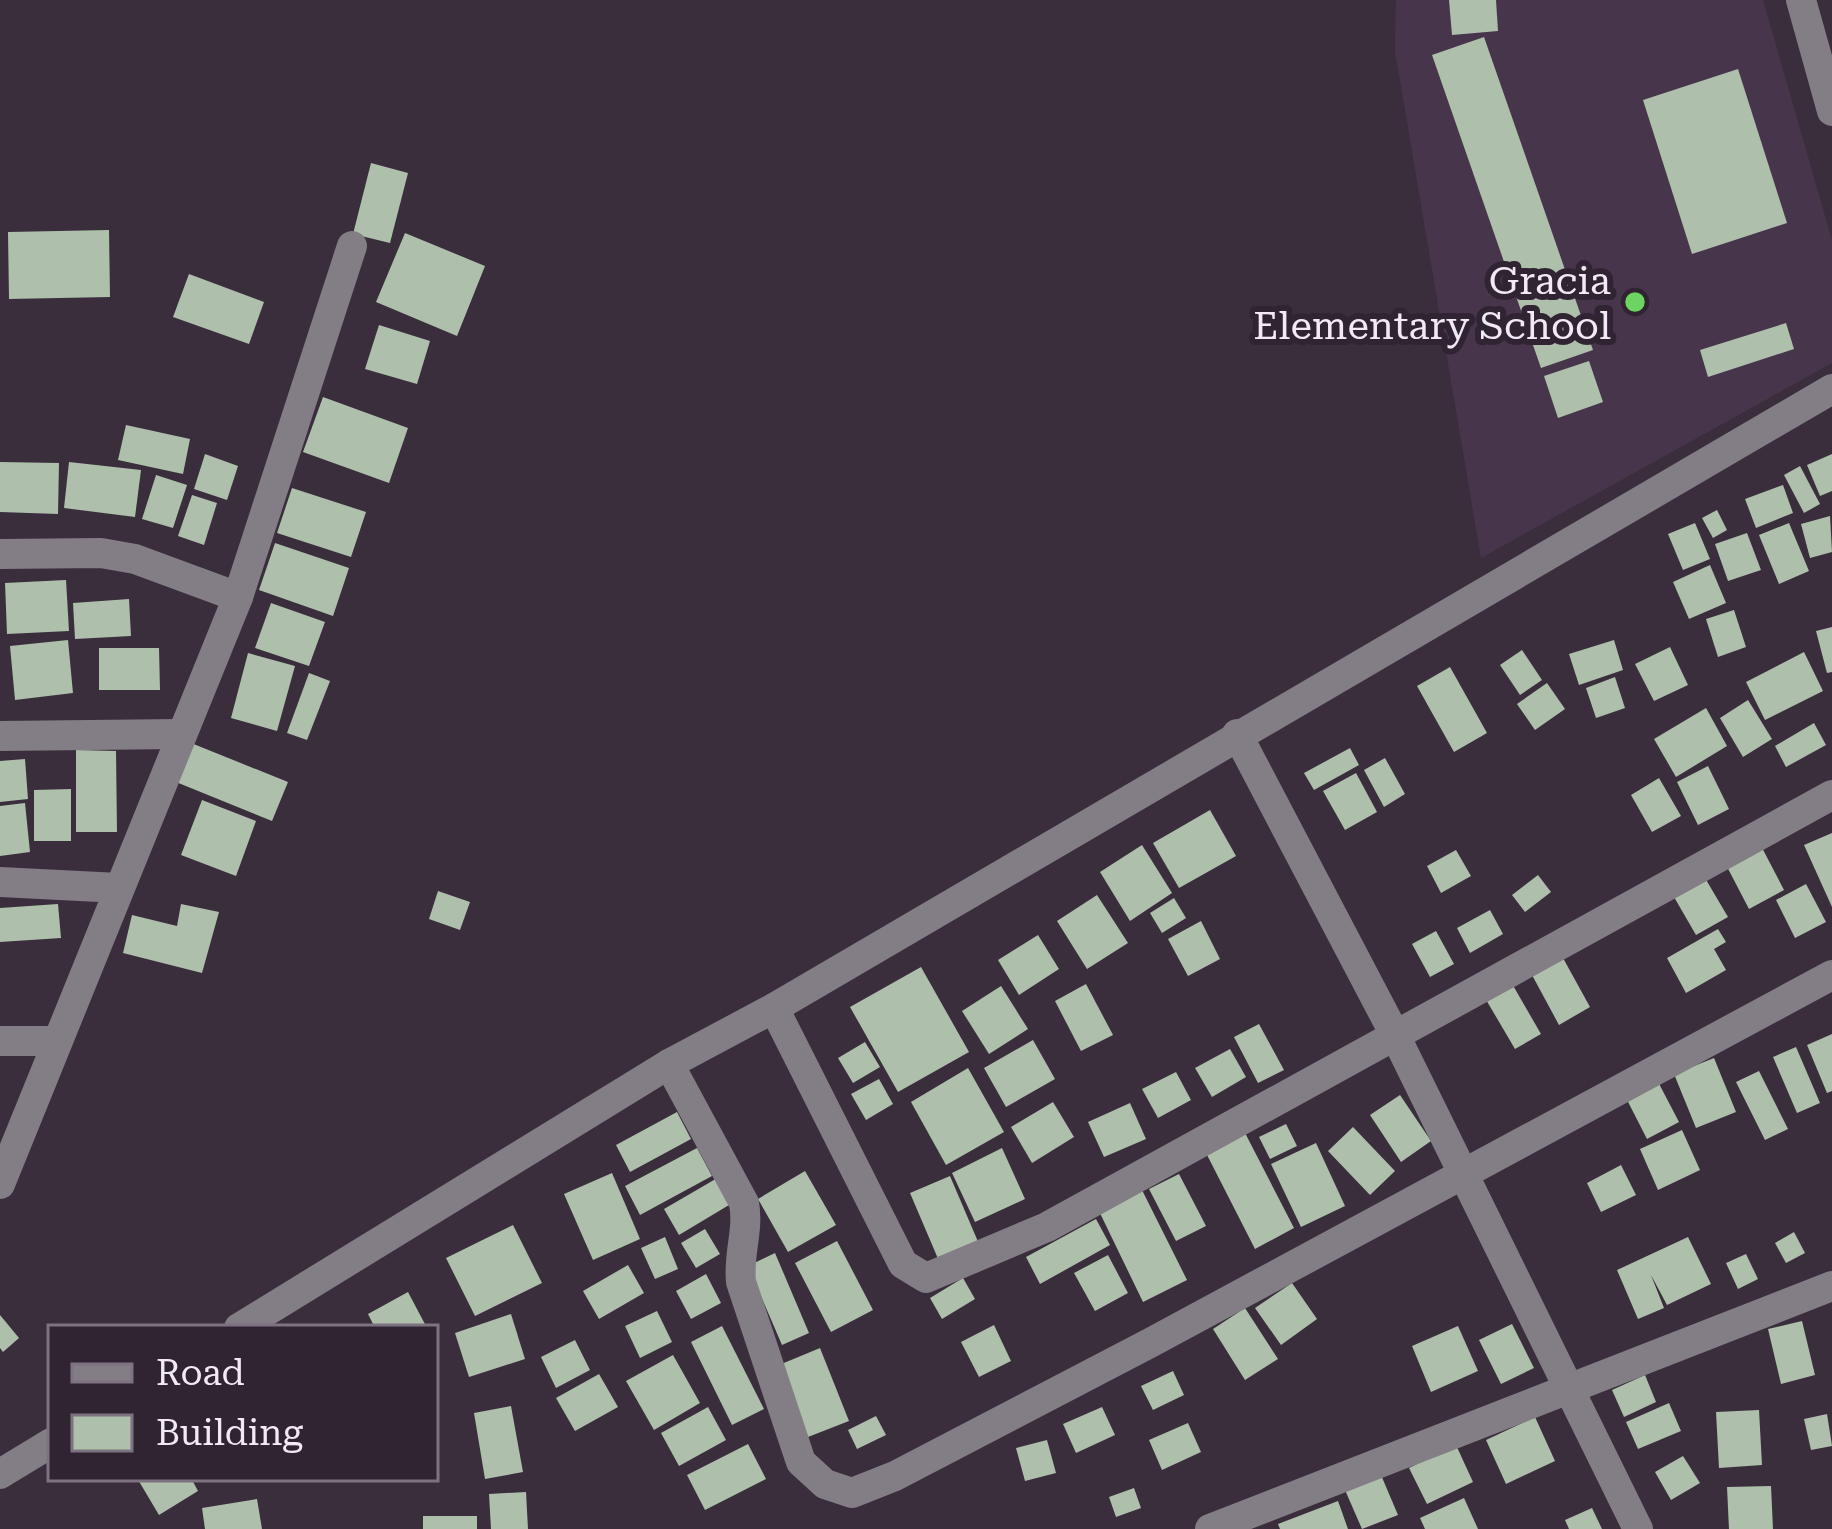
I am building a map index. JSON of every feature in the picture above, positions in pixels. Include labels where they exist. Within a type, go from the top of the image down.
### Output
[{"type":"street","points":[[1801,0],[1832,111]]},
{"type":"street","points":[[0,1184],[238,597],[352,245]]},
{"type":"street","points":[[243,1325],[669,1064],[774,1008],[1832,389]]},
{"type":"street","points":[[0,554],[101,553],[136,559],[238,597]]},
{"type":"street","points":[[0,736],[179,734]]},
{"type":"street","points":[[1238,734],[1395,1035],[1638,1529]]},
{"type":"street","points":[[774,1008],[903,1264],[926,1278],[1046,1227],[1832,795]]},
{"type":"street","points":[[0,882],[119,888]]},
{"type":"street","points":[[669,1064],[744,1203],[748,1225],[738,1254],[741,1282],[801,1462],[825,1484],[852,1493],[895,1476],[1150,1343],[1832,975]]},
{"type":"street","points":[[0,1040],[56,1041]]},
{"type":"street","points":[[1210,1529],[1832,1286]]},
{"type":"street","points":[[0,1474],[48,1445]]},
{"type":"shaded area","name":"Gracia Elementary School","points":[[1396,0],[1763,0],[1832,240],[1832,363],[1481,558],[1395,51]]},
{"type":"building","points":[[1449,0],[1496,0],[1498,31],[1452,35]]},
{"type":"building","points":[[1484,37],[1593,350],[1541,368],[1432,55]]},
{"type":"building","points":[[1738,69],[1787,223],[1692,254],[1643,100]]},
{"type":"building","points":[[371,163],[408,173],[390,243],[353,234]]},
{"type":"building","points":[[109,230],[110,297],[9,299],[8,232]]},
{"type":"building","points":[[405,233],[485,266],[457,336],[376,302]]},
{"type":"building","points":[[189,274],[264,302],[249,344],[173,317]]},
{"type":"building","points":[[1786,323],[1794,349],[1708,377],[1700,350]]},
{"type":"building","points":[[379,325],[430,341],[417,384],[365,369]]},
{"type":"building","points":[[1589,361],[1603,402],[1558,418],[1544,376]]},
{"type":"building","points":[[323,397],[408,428],[389,483],[303,452]]},
{"type":"building","points":[[126,425],[190,439],[183,474],[118,460]]},
{"type":"building","points":[[205,454],[238,466],[227,500],[194,489]]},
{"type":"building","points":[[1832,454],[1832,491],[1820,496],[1807,465]]},
{"type":"building","points":[[0,462],[59,463],[58,514],[0,512]]},
{"type":"building","points":[[69,462],[141,470],[135,517],[64,508]]},
{"type":"building","points":[[1800,466],[1820,504],[1804,513],[1784,475]]},
{"type":"building","points":[[156,475],[187,485],[173,528],[142,519]]},
{"type":"building","points":[[1783,485],[1793,513],[1756,528],[1745,499]]},
{"type":"building","points":[[292,488],[366,512],[351,557],[277,533]]},
{"type":"building","points":[[192,495],[217,503],[204,545],[178,536]]},
{"type":"building","points":[[1717,510],[1727,530],[1713,538],[1702,518]]},
{"type":"building","points":[[1830,516],[1832,552],[1810,558],[1801,524]]},
{"type":"building","points":[[1695,523],[1710,559],[1683,570],[1668,534]]},
{"type":"building","points":[[1789,523],[1809,571],[1779,584],[1759,535]]},
{"type":"building","points":[[1747,533],[1761,570],[1728,581],[1715,544]]},
{"type":"building","points":[[275,543],[349,568],[333,616],[259,590]]},
{"type":"building","points":[[1710,565],[1726,603],[1689,619],[1673,582]]},
{"type":"building","points":[[66,580],[69,631],[7,634],[5,583]]},
{"type":"building","points":[[129,599],[131,636],[75,639],[73,603]]},
{"type":"building","points":[[271,603],[325,622],[309,666],[255,648]]},
{"type":"building","points":[[1734,610],[1746,647],[1718,657],[1706,619]]},
{"type":"building","points":[[1832,627],[1832,672],[1827,673],[1816,631]]},
{"type":"building","points":[[68,640],[73,693],[15,700],[10,646]]},
{"type":"building","points":[[1614,640],[1623,670],[1579,685],[1569,654]]},
{"type":"building","points":[[1670,647],[1688,685],[1654,701],[1635,664]]},
{"type":"building","points":[[99,648],[159,648],[160,690],[99,690]]},
{"type":"building","points":[[1522,650],[1542,680],[1520,695],[1500,665]]},
{"type":"building","points":[[1804,652],[1823,691],[1765,720],[1746,682]]},
{"type":"building","points":[[248,653],[295,666],[277,731],[231,718]]},
{"type":"building","points":[[1450,667],[1487,733],[1454,752],[1417,686]]},
{"type":"building","points":[[309,673],[330,681],[307,740],[287,733]]},
{"type":"building","points":[[1615,677],[1625,708],[1596,718],[1586,688]]},
{"type":"building","points":[[1547,683],[1565,709],[1535,730],[1517,704]]},
{"type":"building","points":[[1748,700],[1772,739],[1743,757],[1720,718]]},
{"type":"building","points":[[1706,708],[1727,746],[1676,777],[1654,739]]},
{"type":"building","points":[[1814,723],[1826,745],[1786,767],[1775,746]]},
{"type":"building","points":[[191,743],[288,782],[272,821],[176,782]]},
{"type":"building","points":[[1350,748],[1359,765],[1314,790],[1304,773]]},
{"type":"building","points":[[76,750],[116,751],[117,832],[76,832]]},
{"type":"building","points":[[1385,758],[1405,794],[1384,807],[1364,770]]},
{"type":"building","points":[[25,759],[28,799],[0,802],[0,761]]},
{"type":"building","points":[[1708,766],[1729,809],[1698,825],[1677,782]]},
{"type":"building","points":[[1356,773],[1377,812],[1345,830],[1323,791]]},
{"type":"building","points":[[1659,778],[1681,816],[1652,832],[1631,795]]},
{"type":"building","points":[[71,789],[71,841],[34,841],[34,790]]},
{"type":"building","points":[[202,800],[256,821],[236,876],[181,855]]},
{"type":"building","points":[[25,803],[30,852],[0,856],[0,806]]},
{"type":"building","points":[[1210,810],[1236,856],[1179,888],[1153,843]]},
{"type":"building","points":[[1832,833],[1832,907],[1804,845]]},
{"type":"building","points":[[1759,842],[1784,890],[1749,909],[1724,861]]},
{"type":"building","points":[[1142,845],[1172,893],[1130,921],[1100,872]]},
{"type":"building","points":[[1456,850],[1471,876],[1441,893],[1427,866]]},
{"type":"building","points":[[1538,875],[1551,892],[1525,912],[1512,895]]},
{"type":"building","points":[[1705,878],[1728,917],[1696,935],[1674,897]]},
{"type":"building","points":[[1806,884],[1826,922],[1795,938],[1776,900]]},
{"type":"building","points":[[438,891],[470,902],[460,930],[429,919]]},
{"type":"building","points":[[1097,895],[1128,943],[1087,969],[1057,921]]},
{"type":"building","points":[[1174,898],[1186,918],[1162,933],[1150,913]]},
{"type":"building","points":[[58,904],[61,938],[0,942],[0,908]]},
{"type":"building","points":[[181,904],[219,912],[202,973],[123,953],[132,915],[177,926]]},
{"type":"building","points":[[1490,910],[1503,934],[1470,953],[1457,928]]},
{"type":"building","points":[[1201,921],[1220,959],[1188,976],[1168,939]]},
{"type":"building","points":[[1718,929],[1726,942],[1714,949],[1726,970],[1686,993],[1667,958]]},
{"type":"building","points":[[1436,931],[1454,964],[1430,977],[1412,944]]},
{"type":"building","points":[[1038,935],[1059,969],[1019,995],[998,960]]},
{"type":"building","points":[[1563,958],[1590,1007],[1559,1025],[1532,975]]},
{"type":"building","points":[[921,967],[969,1052],[898,1092],[850,1007]]},
{"type":"building","points":[[1511,982],[1541,1034],[1515,1049],[1485,998]]},
{"type":"building","points":[[1086,984],[1113,1035],[1081,1051],[1055,1001]]},
{"type":"building","points":[[1001,986],[1028,1029],[989,1054],[962,1011]]},
{"type":"building","points":[[1259,1024],[1284,1070],[1258,1083],[1234,1037]]},
{"type":"building","points":[[1832,1034],[1832,1091],[1827,1093],[1807,1045]]},
{"type":"building","points":[[1033,1040],[1055,1079],[1006,1107],[984,1068]]},
{"type":"building","points":[[865,1042],[880,1067],[853,1083],[838,1058]]},
{"type":"building","points":[[1796,1047],[1820,1103],[1797,1113],[1773,1057]]},
{"type":"building","points":[[1230,1049],[1246,1077],[1212,1097],[1195,1068]]},
{"type":"building","points":[[1714,1058],[1736,1112],[1696,1128],[1674,1074]]},
{"type":"building","points":[[968,1068],[1004,1132],[946,1165],[911,1102]]},
{"type":"building","points":[[1759,1071],[1788,1129],[1765,1140],[1736,1082]]},
{"type":"building","points":[[1176,1072],[1191,1100],[1158,1118],[1142,1089]]},
{"type":"building","points":[[1656,1078],[1679,1122],[1647,1139],[1624,1094]]},
{"type":"building","points":[[879,1079],[893,1104],[866,1120],[851,1094]]},
{"type":"building","points":[[1400,1095],[1431,1141],[1401,1162],[1370,1115]]},
{"type":"building","points":[[1053,1102],[1074,1137],[1032,1163],[1011,1127]]},
{"type":"building","points":[[1130,1103],[1146,1139],[1104,1157],[1088,1122]]},
{"type":"building","points":[[677,1112],[691,1139],[630,1172],[616,1145]]},
{"type":"building","points":[[1286,1124],[1297,1146],[1270,1159],[1259,1137]]},
{"type":"building","points":[[1353,1127],[1395,1171],[1370,1195],[1328,1151]]},
{"type":"building","points":[[1243,1129],[1294,1228],[1255,1249],[1204,1149]]},
{"type":"building","points":[[1682,1130],[1700,1170],[1658,1190],[1640,1149]]},
{"type":"building","points":[[1316,1143],[1345,1206],[1301,1227],[1271,1164]]},
{"type":"building","points":[[697,1148],[712,1176],[640,1215],[625,1186]]},
{"type":"building","points":[[1002,1148],[1025,1199],[975,1222],[952,1173]]},
{"type":"building","points":[[1621,1165],[1636,1195],[1601,1212],[1587,1183]]},
{"type":"building","points":[[805,1171],[836,1225],[788,1252],[758,1199]]},
{"type":"building","points":[[612,1173],[640,1239],[593,1260],[564,1194]]},
{"type":"building","points":[[1179,1174],[1206,1226],[1176,1241],[1149,1189]]},
{"type":"building","points":[[950,1176],[979,1244],[939,1261],[910,1193]]},
{"type":"building","points":[[719,1177],[734,1202],[679,1235],[664,1209]]},
{"type":"building","points":[[1141,1188],[1187,1280],[1143,1302],[1098,1209]]},
{"type":"building","points":[[1096,1219],[1110,1245],[1040,1284],[1026,1257]]},
{"type":"building","points":[[513,1225],[542,1283],[475,1316],[446,1258]]},
{"type":"building","points":[[705,1229],[720,1254],[696,1268],[681,1243]]},
{"type":"building","points":[[1794,1232],[1805,1253],[1786,1263],[1775,1243]]},
{"type":"building","points":[[665,1237],[678,1269],[655,1279],[641,1248]]},
{"type":"building","points":[[1688,1237],[1711,1284],[1667,1305],[1651,1275],[1664,1308],[1638,1319],[1617,1270]]},
{"type":"building","points":[[837,1241],[873,1310],[831,1332],[795,1263]]},
{"type":"building","points":[[775,1253],[809,1333],[782,1345],[748,1266]]},
{"type":"building","points":[[1746,1254],[1758,1279],[1738,1289],[1726,1263]]},
{"type":"building","points":[[1108,1255],[1128,1293],[1095,1311],[1074,1273]]},
{"type":"building","points":[[628,1265],[644,1293],[599,1319],[583,1291]]},
{"type":"building","points":[[706,1274],[721,1303],[691,1319],[676,1291]]},
{"type":"building","points":[[963,1278],[975,1299],[942,1319],[930,1298]]},
{"type":"building","points":[[1292,1283],[1317,1319],[1281,1345],[1255,1308]]},
{"type":"building","points":[[408,1292],[425,1325],[374,1325],[368,1314]]},
{"type":"building","points":[[1245,1308],[1278,1359],[1245,1380],[1213,1329]]},
{"type":"building","points":[[657,1311],[672,1342],[640,1358],[625,1326]]},
{"type":"building","points":[[511,1314],[525,1359],[469,1377],[455,1333]]},
{"type":"building","points":[[0,1315],[19,1338],[3,1352],[0,1348]]},
{"type":"building","points":[[1802,1321],[1815,1375],[1781,1384],[1768,1329]]},
{"type":"building","points":[[1512,1324],[1534,1368],[1501,1384],[1479,1340]]},
{"type":"building","points":[[994,1325],[1011,1361],[979,1377],[961,1342]]},
{"type":"building","points":[[722,1326],[764,1409],[732,1425],[691,1342]]},
{"type":"building","points":[[1458,1326],[1478,1371],[1431,1392],[1412,1346]]},
{"type":"building","points":[[575,1340],[590,1370],[556,1388],[541,1357]]},
{"type":"building","points":[[820,1348],[849,1421],[808,1437],[779,1365]]},
{"type":"building","points":[[673,1355],[700,1403],[654,1430],[626,1381]]},
{"type":"building","points":[[1173,1371],[1184,1395],[1153,1410],[1141,1386]]},
{"type":"building","points":[[599,1374],[618,1407],[575,1431],[556,1398]]},
{"type":"building","points":[[1645,1375],[1656,1402],[1624,1417],[1612,1390]]},
{"type":"building","points":[[1669,1403],[1681,1431],[1638,1449],[1626,1422]]},
{"type":"building","points":[[511,1406],[523,1472],[485,1479],[474,1413]]},
{"type":"building","points":[[708,1407],[726,1440],[679,1466],[661,1433]]},
{"type":"building","points":[[1102,1407],[1115,1435],[1076,1453],[1063,1424]]},
{"type":"building","points":[[1759,1410],[1762,1465],[1719,1468],[1716,1412]]},
{"type":"building","points":[[1827,1414],[1832,1446],[1811,1450],[1804,1419]]},
{"type":"building","points":[[876,1416],[886,1435],[857,1449],[848,1430]]},
{"type":"building","points":[[1535,1417],[1555,1461],[1506,1484],[1486,1440]]},
{"type":"building","points":[[1188,1423],[1201,1452],[1162,1470],[1149,1440]]},
{"type":"building","points":[[1047,1440],[1056,1473],[1025,1481],[1016,1448]]},
{"type":"building","points":[[748,1444],[766,1479],[705,1510],[687,1475]]},
{"type":"building","points":[[1456,1445],[1473,1482],[1427,1504],[1409,1468]]},
{"type":"building","points":[[1683,1456],[1700,1483],[1671,1500],[1655,1472]]},
{"type":"building","points":[[1381,1475],[1398,1515],[1362,1529],[1345,1490]]},
{"type":"building","points":[[139,1481],[193,1481],[198,1491],[159,1515]]},
{"type":"building","points":[[1771,1486],[1773,1529],[1729,1529],[1727,1487]]},
{"type":"building","points":[[1134,1488],[1141,1508],[1116,1517],[1109,1497]]},
{"type":"building","points":[[526,1492],[528,1529],[491,1529],[489,1494]]},
{"type":"building","points":[[1464,1498],[1478,1529],[1425,1529],[1420,1518]]},
{"type":"building","points":[[257,1499],[262,1529],[205,1529],[202,1508]]},
{"type":"building","points":[[1338,1501],[1348,1529],[1280,1529],[1278,1524]]},
{"type":"building","points":[[1592,1508],[1602,1529],[1569,1529],[1565,1520]]},
{"type":"building","points":[[423,1516],[477,1516],[477,1529],[423,1529]]},
{"type":"place","name":"Gracia Elementary School","points":[[1635,302]]}]
